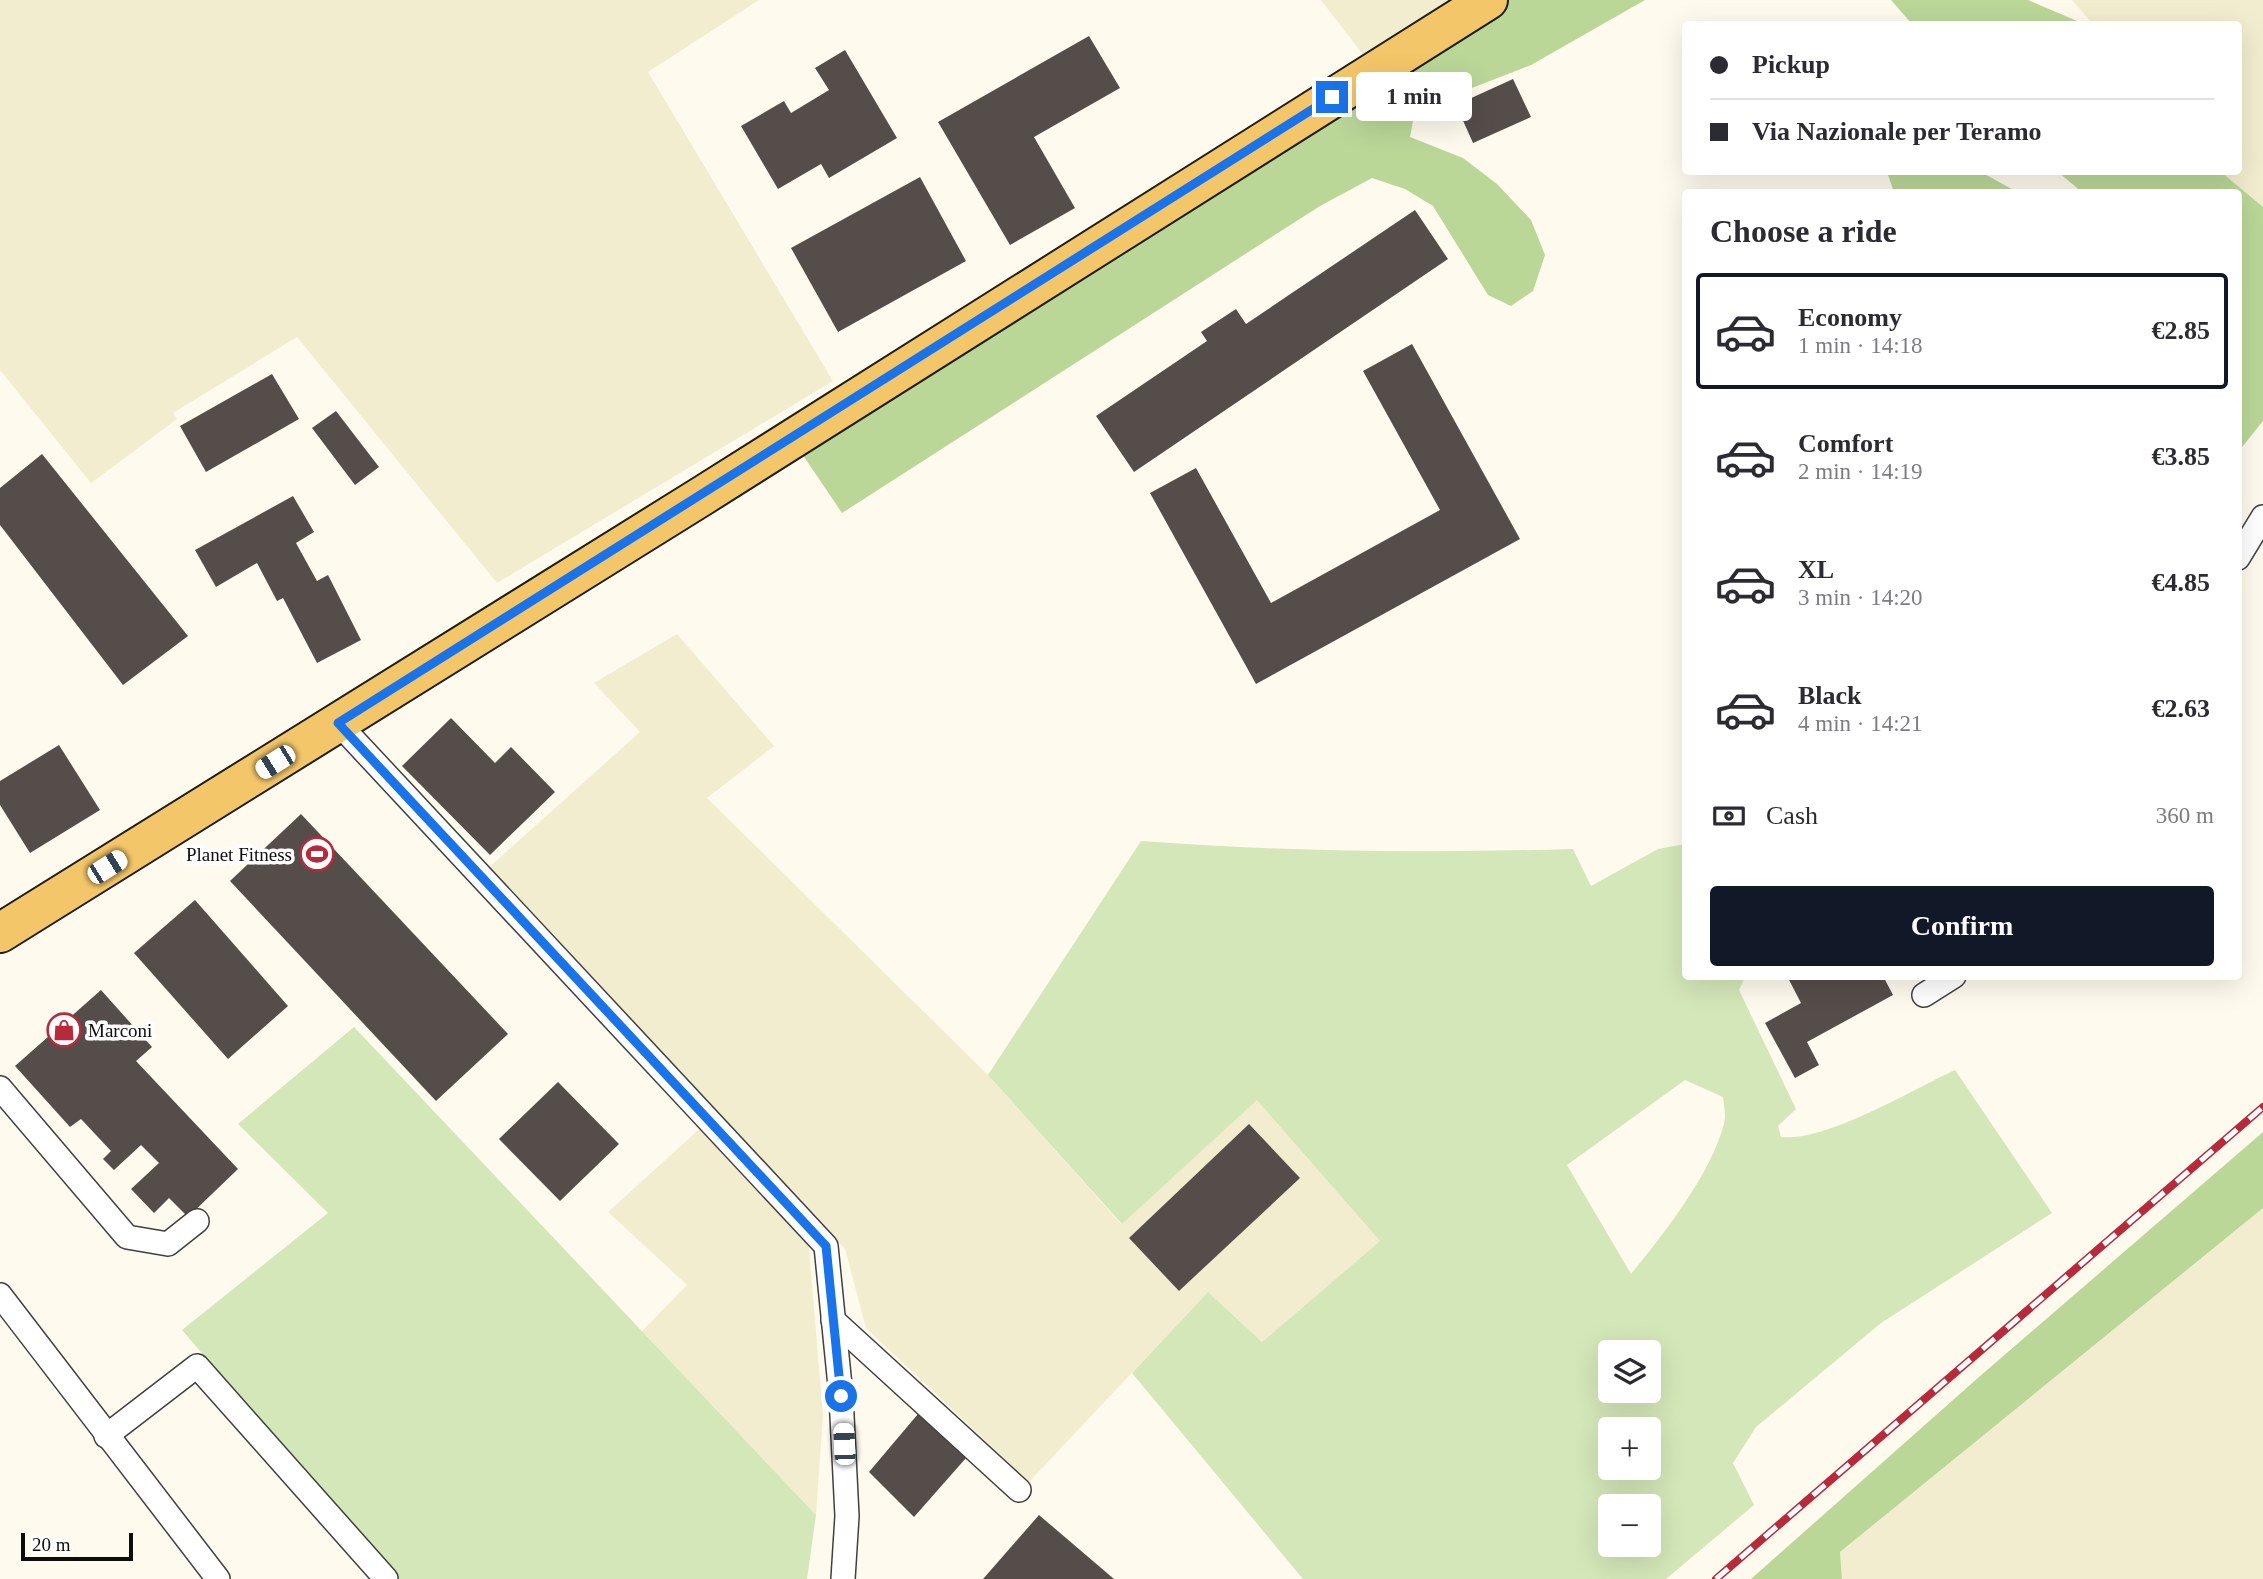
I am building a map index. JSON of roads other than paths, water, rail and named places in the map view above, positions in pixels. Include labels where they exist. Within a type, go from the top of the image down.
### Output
[{"type":"main road","points":[[0,933],[1488,0]]},
{"type":"lane","points":[[2242,551],[2263,517]]},
{"type":"lane","points":[[338,723],[826,1246],[841,1396],[847,1516],[843,1579]]},
{"type":"lane","points":[[1924,995],[1948,980]]},
{"type":"lane","points":[[0,1088],[127,1237],[167,1244],[197,1221]]},
{"type":"lane","points":[[0,1295],[218,1579]]},
{"type":"lane","points":[[833,1320],[1019,1490]]},
{"type":"lane","points":[[106,1436],[197,1366],[386,1579]]},
{"type":"railway","points":[[1716,1579],[2263,1107]]},
{"type":"place","name":"Planet Fitness","points":[[317,854]]},
{"type":"place","name":"Marconi","points":[[64,1030]]}]
